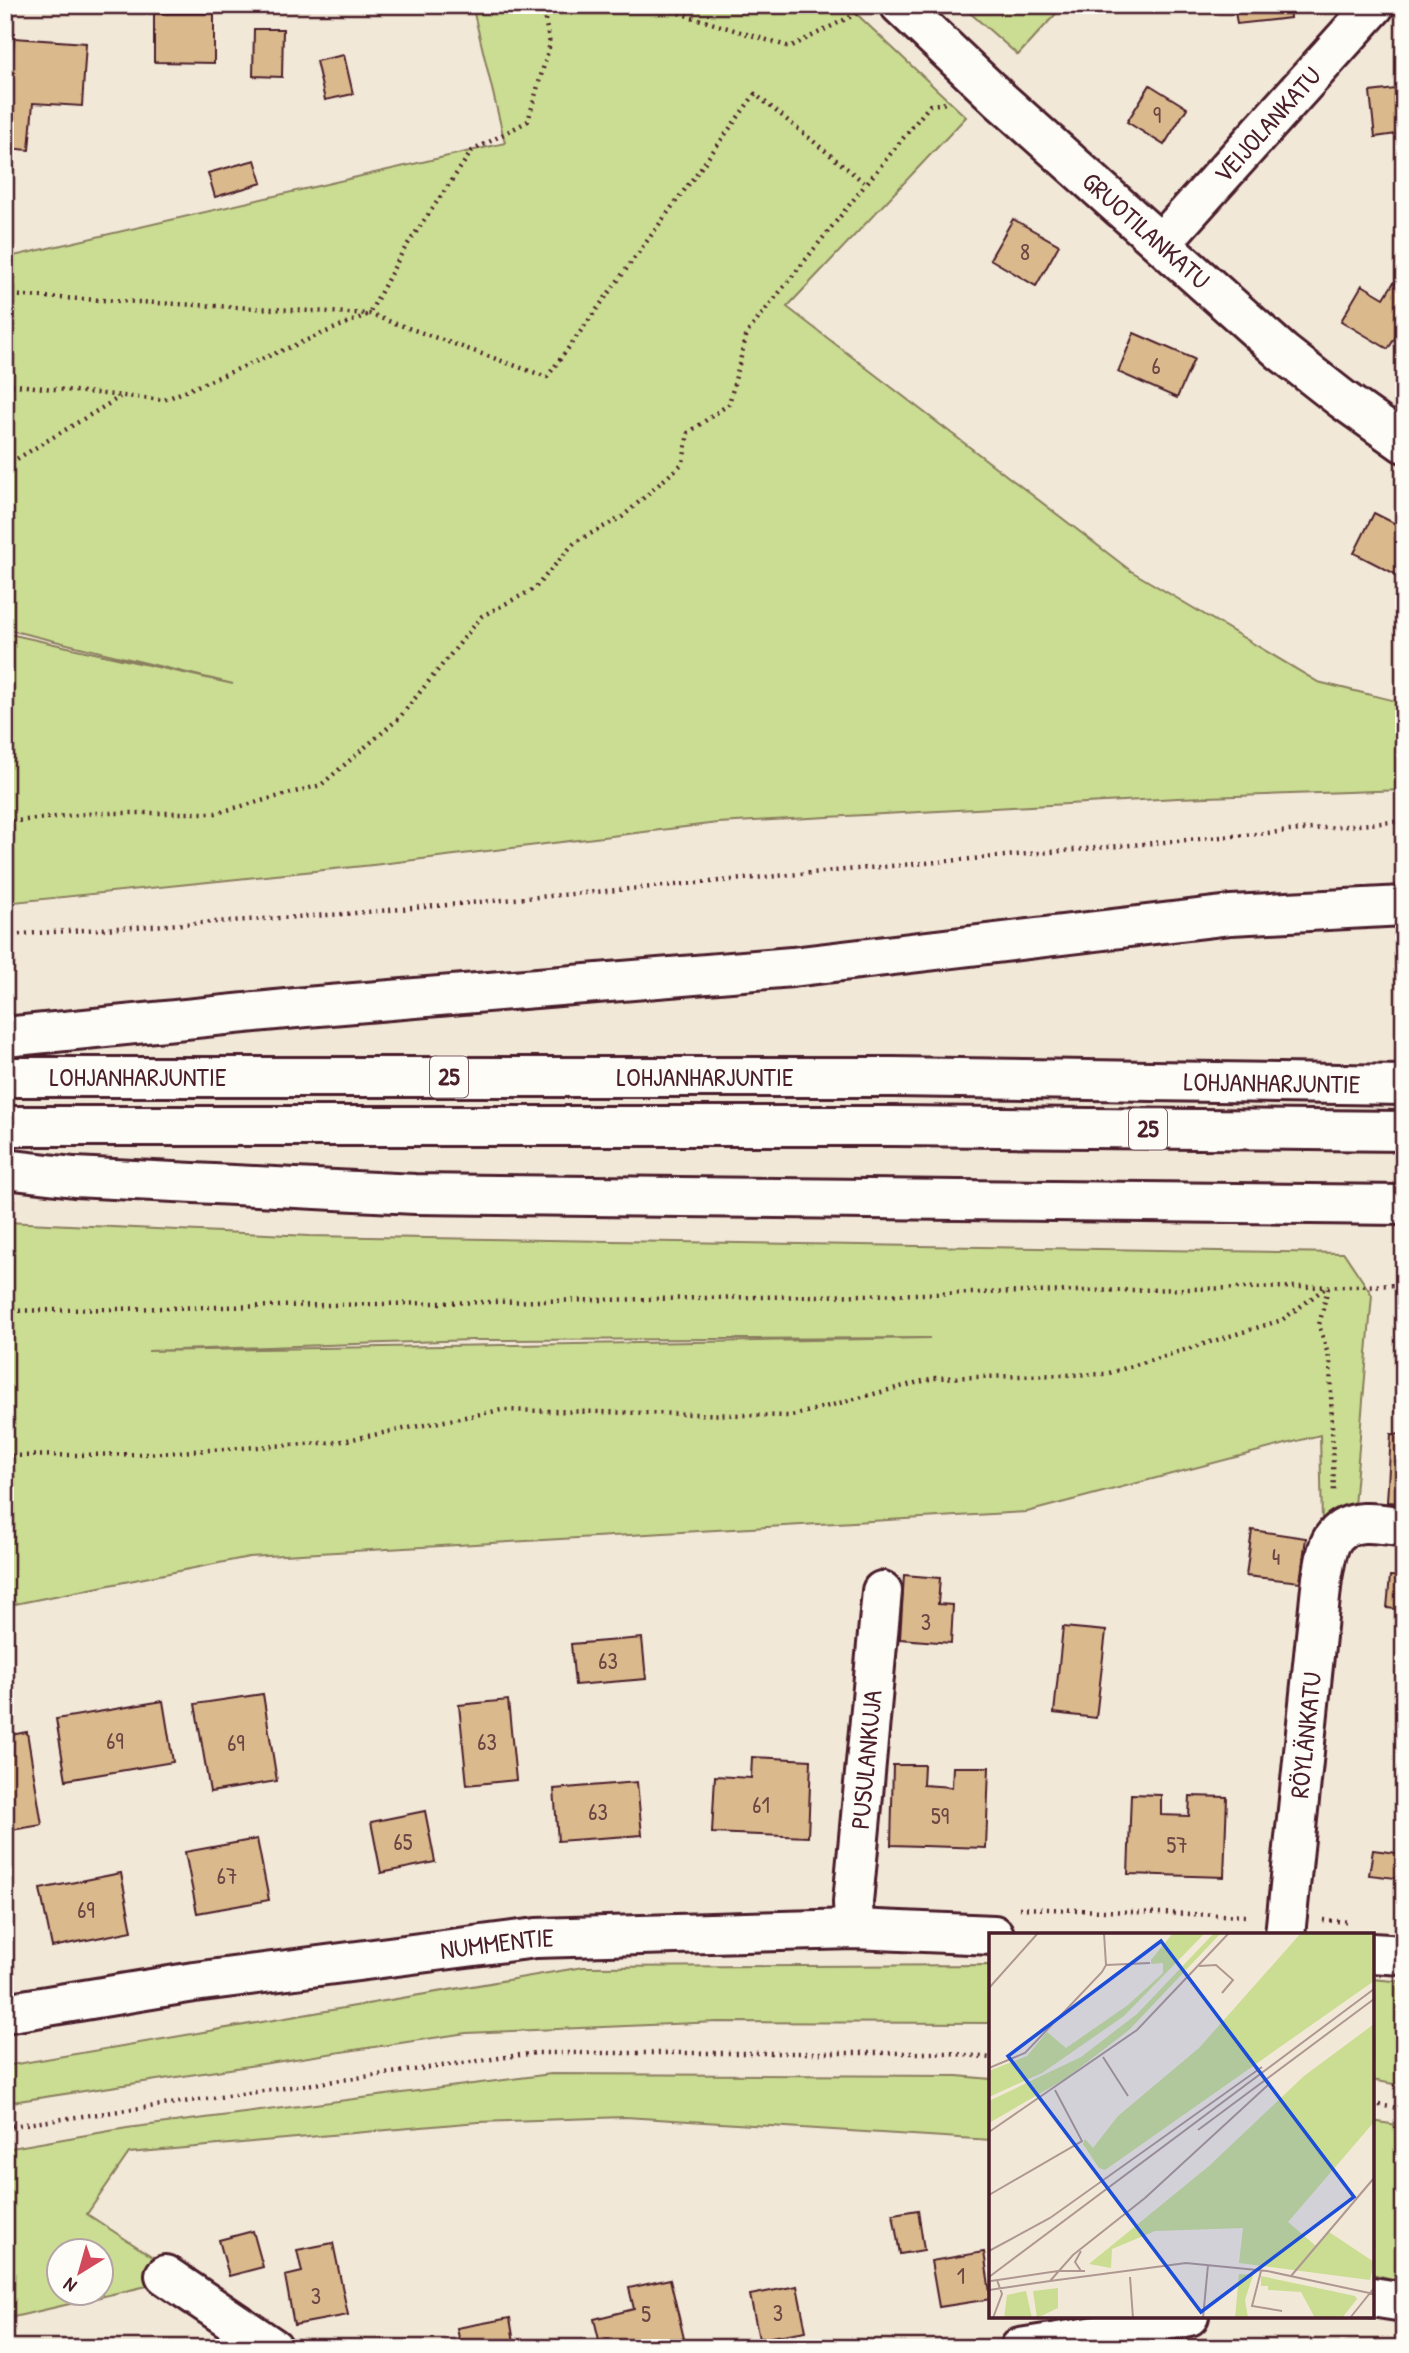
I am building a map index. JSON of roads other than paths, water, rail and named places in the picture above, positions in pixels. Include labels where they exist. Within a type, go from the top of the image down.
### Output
[{"type":"main road","name":"GRUOTILANKATU","points":[[900,5],[999,99],[1282,352],[1404,443]]},
{"type":"main road","name":"VEIJOLANKATU","points":[[1161,243],[1375,5]]},
{"type":"main road","points":[[5,1037],[319,1006],[792,967],[1231,915],[1404,906]]},
{"type":"main road","name":"LOHJANHARJUNTIE","points":[[5,1077],[893,1077],[1404,1085]]},
{"type":"main road","name":"LOHJANHARJUNTIE","points":[[5,1126],[892,1126],[1404,1131]]},
{"type":"main road","points":[[5,1169],[74,1177],[415,1194],[1404,1205]]},
{"type":"main road","name":"RÖYLÄNKATU","points":[[1285,1933],[1322,1578],[1327,1555],[1335,1536],[1348,1528],[1367,1522],[1404,1527]]},
{"type":"main road","name":"PUSULANKUJA","points":[[854,1929],[853,1902],[882,1591]]},
{"type":"main road","name":"NUMMENTIE","points":[[5,2013],[194,1982],[536,1938],[854,1929],[989,1935]]},
{"type":"main road","points":[[1374,1953],[1404,1955]]},
{"type":"main road","points":[[165,2275],[273,2348]]},
{"type":"main road","points":[[1374,2297],[1404,2302]]},
{"type":"main road","points":[[1020,2348],[1090,2337],[1180,2318]]}]
